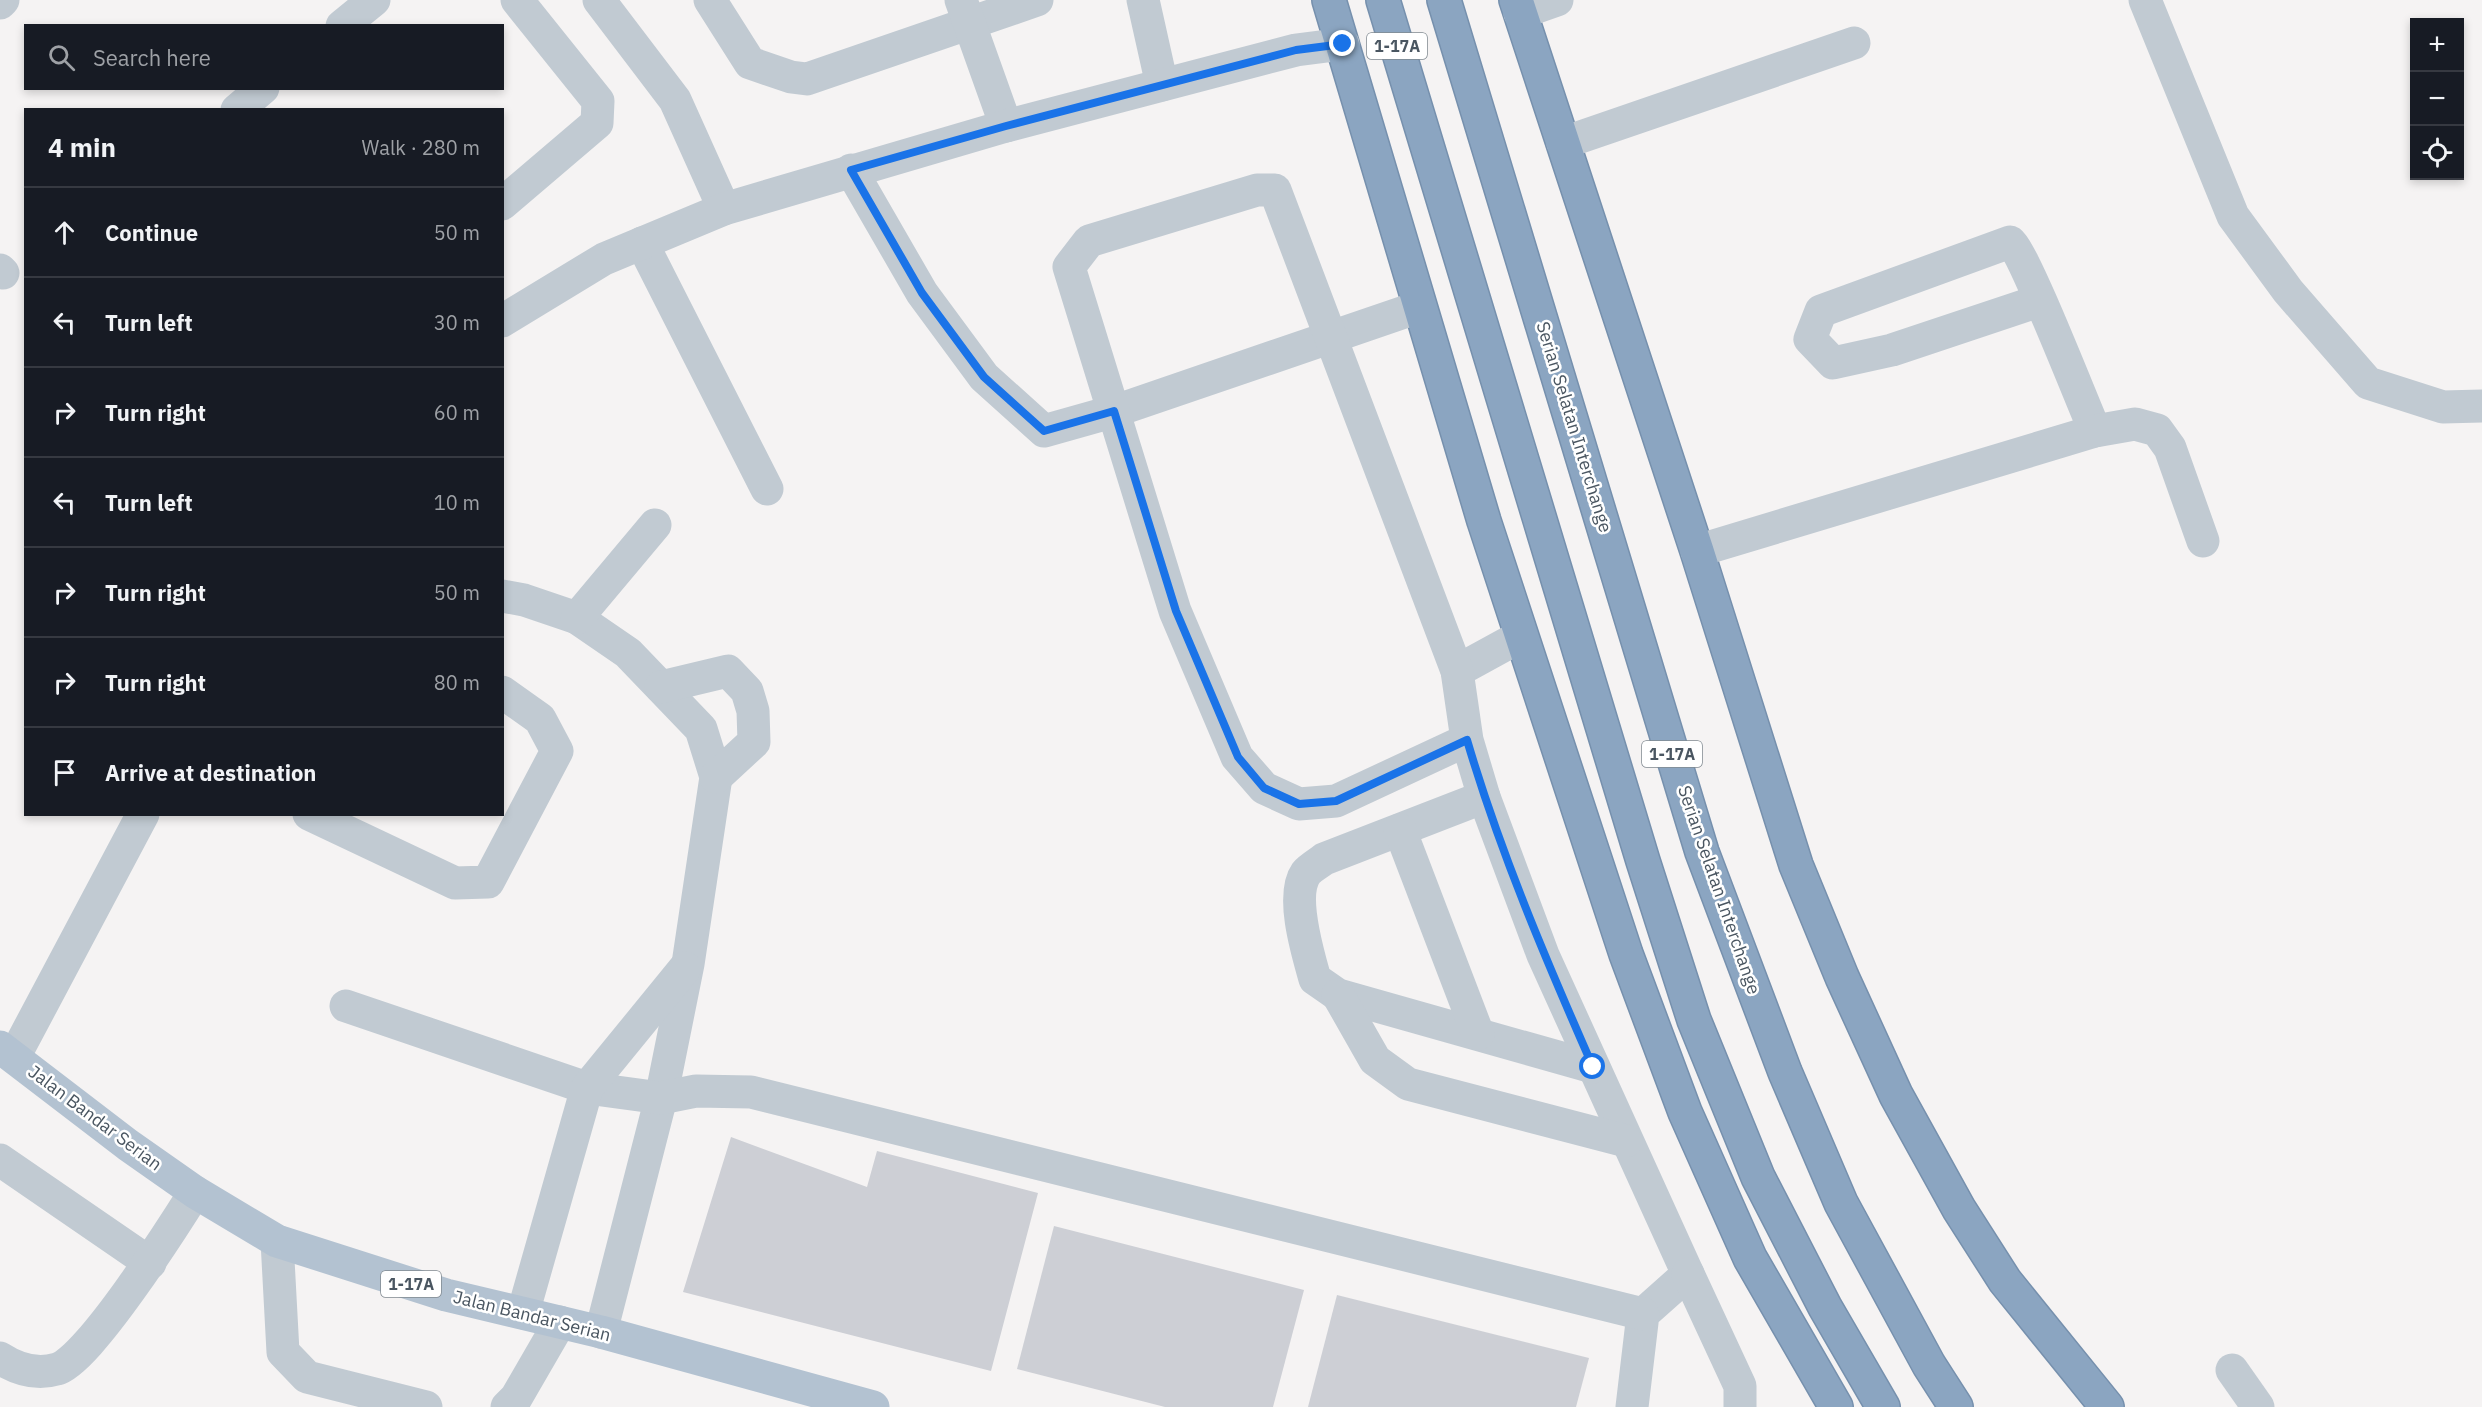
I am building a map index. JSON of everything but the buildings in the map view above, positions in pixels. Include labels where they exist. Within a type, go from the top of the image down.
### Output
[{"type":"highway","points":[[1329,0],[1419,307],[1521,636],[1626,954],[1685,1112],[1750,1258],[1836,1407]]},
{"type":"highway","name":"1-17A","points":[[1383,0],[1643,861],[1694,1020],[1758,1177],[1825,1307],[1883,1407]]},
{"type":"highway","name":"Serian Selatan Interchange","points":[[1444,0],[1702,852],[1785,1072],[1841,1203],[1929,1365],[1956,1407]]},
{"type":"highway","points":[[1518,6],[1697,550],[1796,865],[1842,977],[1896,1095],[1959,1209],[2006,1281],[2107,1407]]},
{"type":"main road","name":"Jalan Bandar Serian","points":[[7,1052],[128,1145],[195,1192],[277,1241],[446,1295],[601,1332],[828,1401],[873,1407]]},
{"type":"street","points":[[344,24],[374,0]]},
{"type":"street","points":[[504,202],[597,123],[598,100],[517,0]]},
{"type":"street","points":[[599,0],[675,100],[724,209]]},
{"type":"street","points":[[710,0],[750,63],[791,77],[807,79],[965,11],[1037,0]]},
{"type":"street","points":[[1143,0],[1162,85]]},
{"type":"street","points":[[1518,6],[1557,0]]},
{"type":"street","points":[[2145,0],[2233,216],[2288,291],[2368,383],[2443,407],[2482,406]]},
{"type":"street","points":[[965,11],[1006,126]]},
{"type":"street","points":[[1563,143],[1854,43]]},
{"type":"street","points":[[504,320],[603,259],[724,209],[1006,126],[1296,50],[1343,44]]},
{"type":"street","points":[[239,108],[261,90]]},
{"type":"street","points":[[851,170],[922,293],[984,377],[1044,431],[1114,411],[1419,307]]},
{"type":"street","points":[[1467,740],[1336,801],[1299,804],[1264,788],[1238,757],[1180,621],[1069,267],[1089,241],[1257,190],[1275,190],[1457,671],[1467,740],[1484,797],[1543,955],[1626,1141],[1740,1386],[1740,1407]]},
{"type":"street","points":[[2039,300],[1892,351],[1833,363],[1810,339],[1821,311],[2010,242],[2015,245],[2039,300],[2095,431]]},
{"type":"street","points":[[642,243],[767,489]]},
{"type":"street","points":[[1697,550],[2095,431],[2135,424],[2157,430],[2170,448],[2203,541]]},
{"type":"street","points":[[578,618],[655,525]]},
{"type":"street","points":[[504,596],[525,600],[578,618],[628,652],[701,729],[716,777],[688,964],[661,1098],[601,1332]]},
{"type":"street","points":[[1457,671],[1521,636]]},
{"type":"street","points":[[661,687],[728,671],[747,691],[753,711],[754,742],[716,777]]},
{"type":"street","points":[[313,816],[456,883],[488,882],[557,751],[540,719],[504,693]]},
{"type":"street","points":[[1484,797],[1324,859],[1305,874],[1299,900],[1302,930],[1315,979],[1338,995],[1593,1067]]},
{"type":"street","points":[[7,1052],[142,816]]},
{"type":"street","points":[[1400,830],[1478,1034]]},
{"type":"street","points":[[523,1313],[587,1088],[688,964]]},
{"type":"street","points":[[1338,995],[1375,1060],[1408,1084],[1626,1141]]},
{"type":"street","points":[[346,1006],[587,1088],[661,1098],[696,1091],[751,1092],[1643,1314]]},
{"type":"street","points":[[0,1160],[150,1263]]},
{"type":"street","points":[[0,1358],[28,1372],[58,1369],[80,1353],[150,1263],[195,1192]]},
{"type":"street","points":[[277,1241],[283,1352],[307,1377],[426,1407]]},
{"type":"street","points":[[1632,1407],[1643,1314],[1688,1274]]},
{"type":"street","points":[[507,1407],[516,1398],[560,1322]]},
{"type":"street","points":[[2232,1370],[2259,1407]]},
{"type":"route","points":[[1343,44],[1296,50],[1006,126],[851,170],[922,293],[984,377],[1044,431],[1114,411],[1176,611],[1212,702],[1238,757],[1264,788],[1299,804],[1336,801],[1467,740],[1484,797],[1543,955],[1593,1067]]}]
